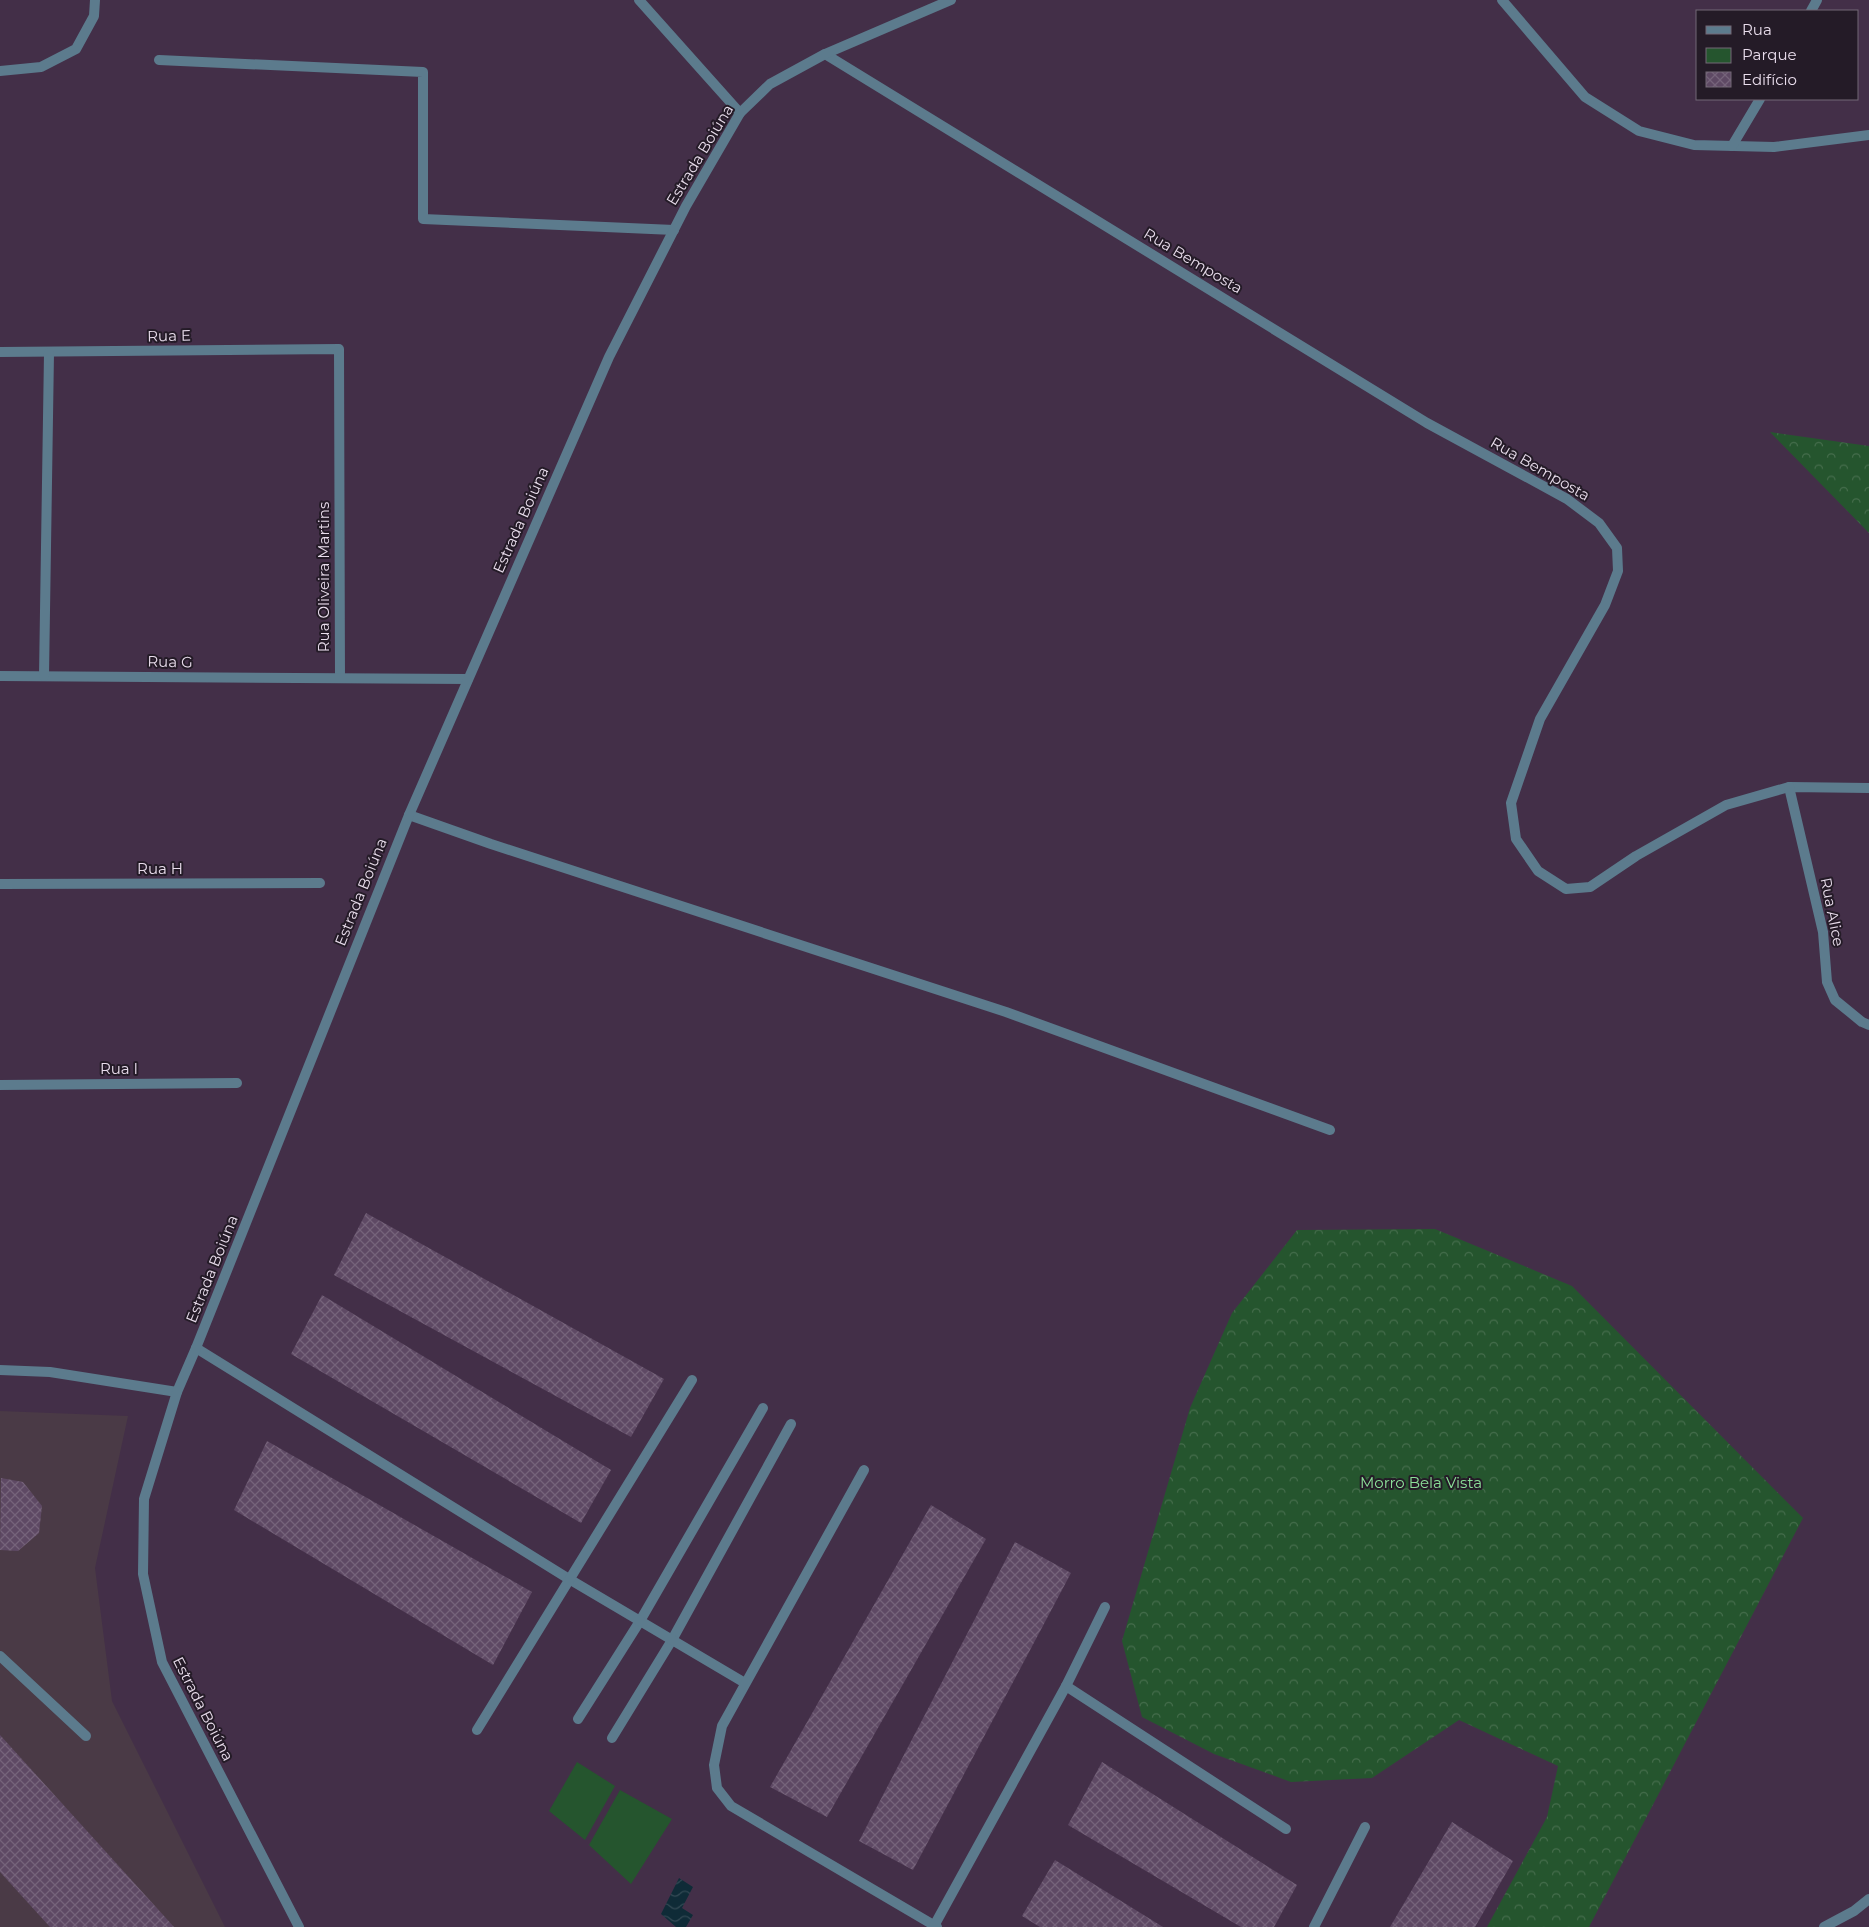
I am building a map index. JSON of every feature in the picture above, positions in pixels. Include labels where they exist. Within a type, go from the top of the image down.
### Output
[{"type":"street","points":[[0,71],[41,67],[76,49],[94,16],[95,0]]},
{"type":"street","points":[[639,0],[740,113]]},
{"type":"street","name":"Estrada Boiúna","points":[[299,1927],[162,1662],[143,1574],[144,1499],[177,1392],[409,815],[609,357],[686,206],[740,113],[770,84],[826,54],[951,0]]},
{"type":"street","points":[[1502,0],[1585,97],[1639,131],[1694,145],[1774,147],[1869,136]]},
{"type":"street","name":"Rua Bemposta","points":[[826,54],[1427,423],[1567,499],[1599,523],[1617,548],[1618,571],[1605,605],[1540,719],[1511,803],[1516,839],[1538,871],[1566,889],[1590,887],[1636,856],[1726,805],[1790,787],[1869,788]]},
{"type":"street","points":[[159,60],[423,72],[423,220],[674,230]]},
{"type":"street","points":[[1732,146],[1759,100]]},
{"type":"street","name":"Rua E","points":[[0,352],[339,349]]},
{"type":"street","name":"Rua Oliveira Martins","points":[[339,349],[340,677]]},
{"type":"street","points":[[44,676],[49,353]]},
{"type":"street","name":"Rua G","points":[[0,676],[340,677]]},
{"type":"street","points":[[340,677],[468,679]]},
{"type":"street","name":"Rua Alice","points":[[1790,787],[1823,932],[1828,982],[1835,1000],[1862,1022],[1869,1025]]},
{"type":"street","points":[[409,815],[501,847],[1006,1012],[1330,1130]]},
{"type":"street","name":"Rua H","points":[[0,884],[320,883]]},
{"type":"street","name":"Rua I","points":[[0,1084],[237,1083]]},
{"type":"street","points":[[196,1348],[569,1579],[745,1683]]},
{"type":"street","points":[[0,1370],[50,1372],[177,1392]]},
{"type":"street","points":[[477,1730],[692,1380]]},
{"type":"street","points":[[578,1719],[640,1621],[763,1408]]},
{"type":"street","points":[[612,1738],[672,1640],[792,1424]]},
{"type":"street","points":[[864,1470],[722,1726],[714,1765],[717,1788],[731,1806],[935,1926],[1066,1686],[1105,1607]]},
{"type":"street","points":[[0,1656],[86,1736]]},
{"type":"street","points":[[1066,1686],[1286,1829]]},
{"type":"street","points":[[1314,1927],[1365,1828]]},
{"type":"street","points":[[1824,1927],[1854,1911],[1869,1899]]},
{"type":"shaded area","points":[[0,1411],[128,1416],[95,1568],[112,1701],[225,1927],[0,1927]]},
{"type":"green space","points":[[1770,432],[1869,446],[1869,533]]},
{"type":"green space","name":"Morro Bela Vista","points":[[1435,1229],[1572,1286],[1803,1518],[1589,1927],[1487,1927],[1547,1817],[1558,1766],[1459,1720],[1372,1778],[1291,1782],[1214,1754],[1142,1717],[1122,1641],[1190,1408],[1232,1313],[1297,1230]]},
{"type":"green space","points":[[577,1762],[615,1786],[585,1840],[549,1811]]},
{"type":"green space","points":[[620,1790],[672,1819],[631,1884],[589,1845]]},
{"type":"water","points":[[679,1878],[693,1887],[682,1908],[693,1915],[686,1927],[676,1927],[661,1914]]},
{"type":"building","points":[[366,1213],[664,1379],[631,1437],[334,1275]]},
{"type":"building","points":[[322,1295],[611,1470],[581,1523],[291,1354]]},
{"type":"building","points":[[267,1441],[532,1592],[493,1665],[234,1510]]},
{"type":"building","points":[[1,1478],[23,1482],[42,1506],[39,1533],[18,1551],[0,1550]]},
{"type":"building","points":[[931,1505],[986,1539],[827,1817],[770,1787]]},
{"type":"building","points":[[1015,1542],[1071,1573],[913,1870],[859,1841]]},
{"type":"building","points":[[0,1735],[174,1927],[50,1927],[0,1872]]},
{"type":"building","points":[[1102,1762],[1297,1885],[1274,1927],[1241,1927],[1068,1825]]},
{"type":"building","points":[[1452,1822],[1513,1861],[1475,1927],[1390,1927]]},
{"type":"building","points":[[1055,1860],[1163,1927],[1040,1927],[1022,1916]]}]
